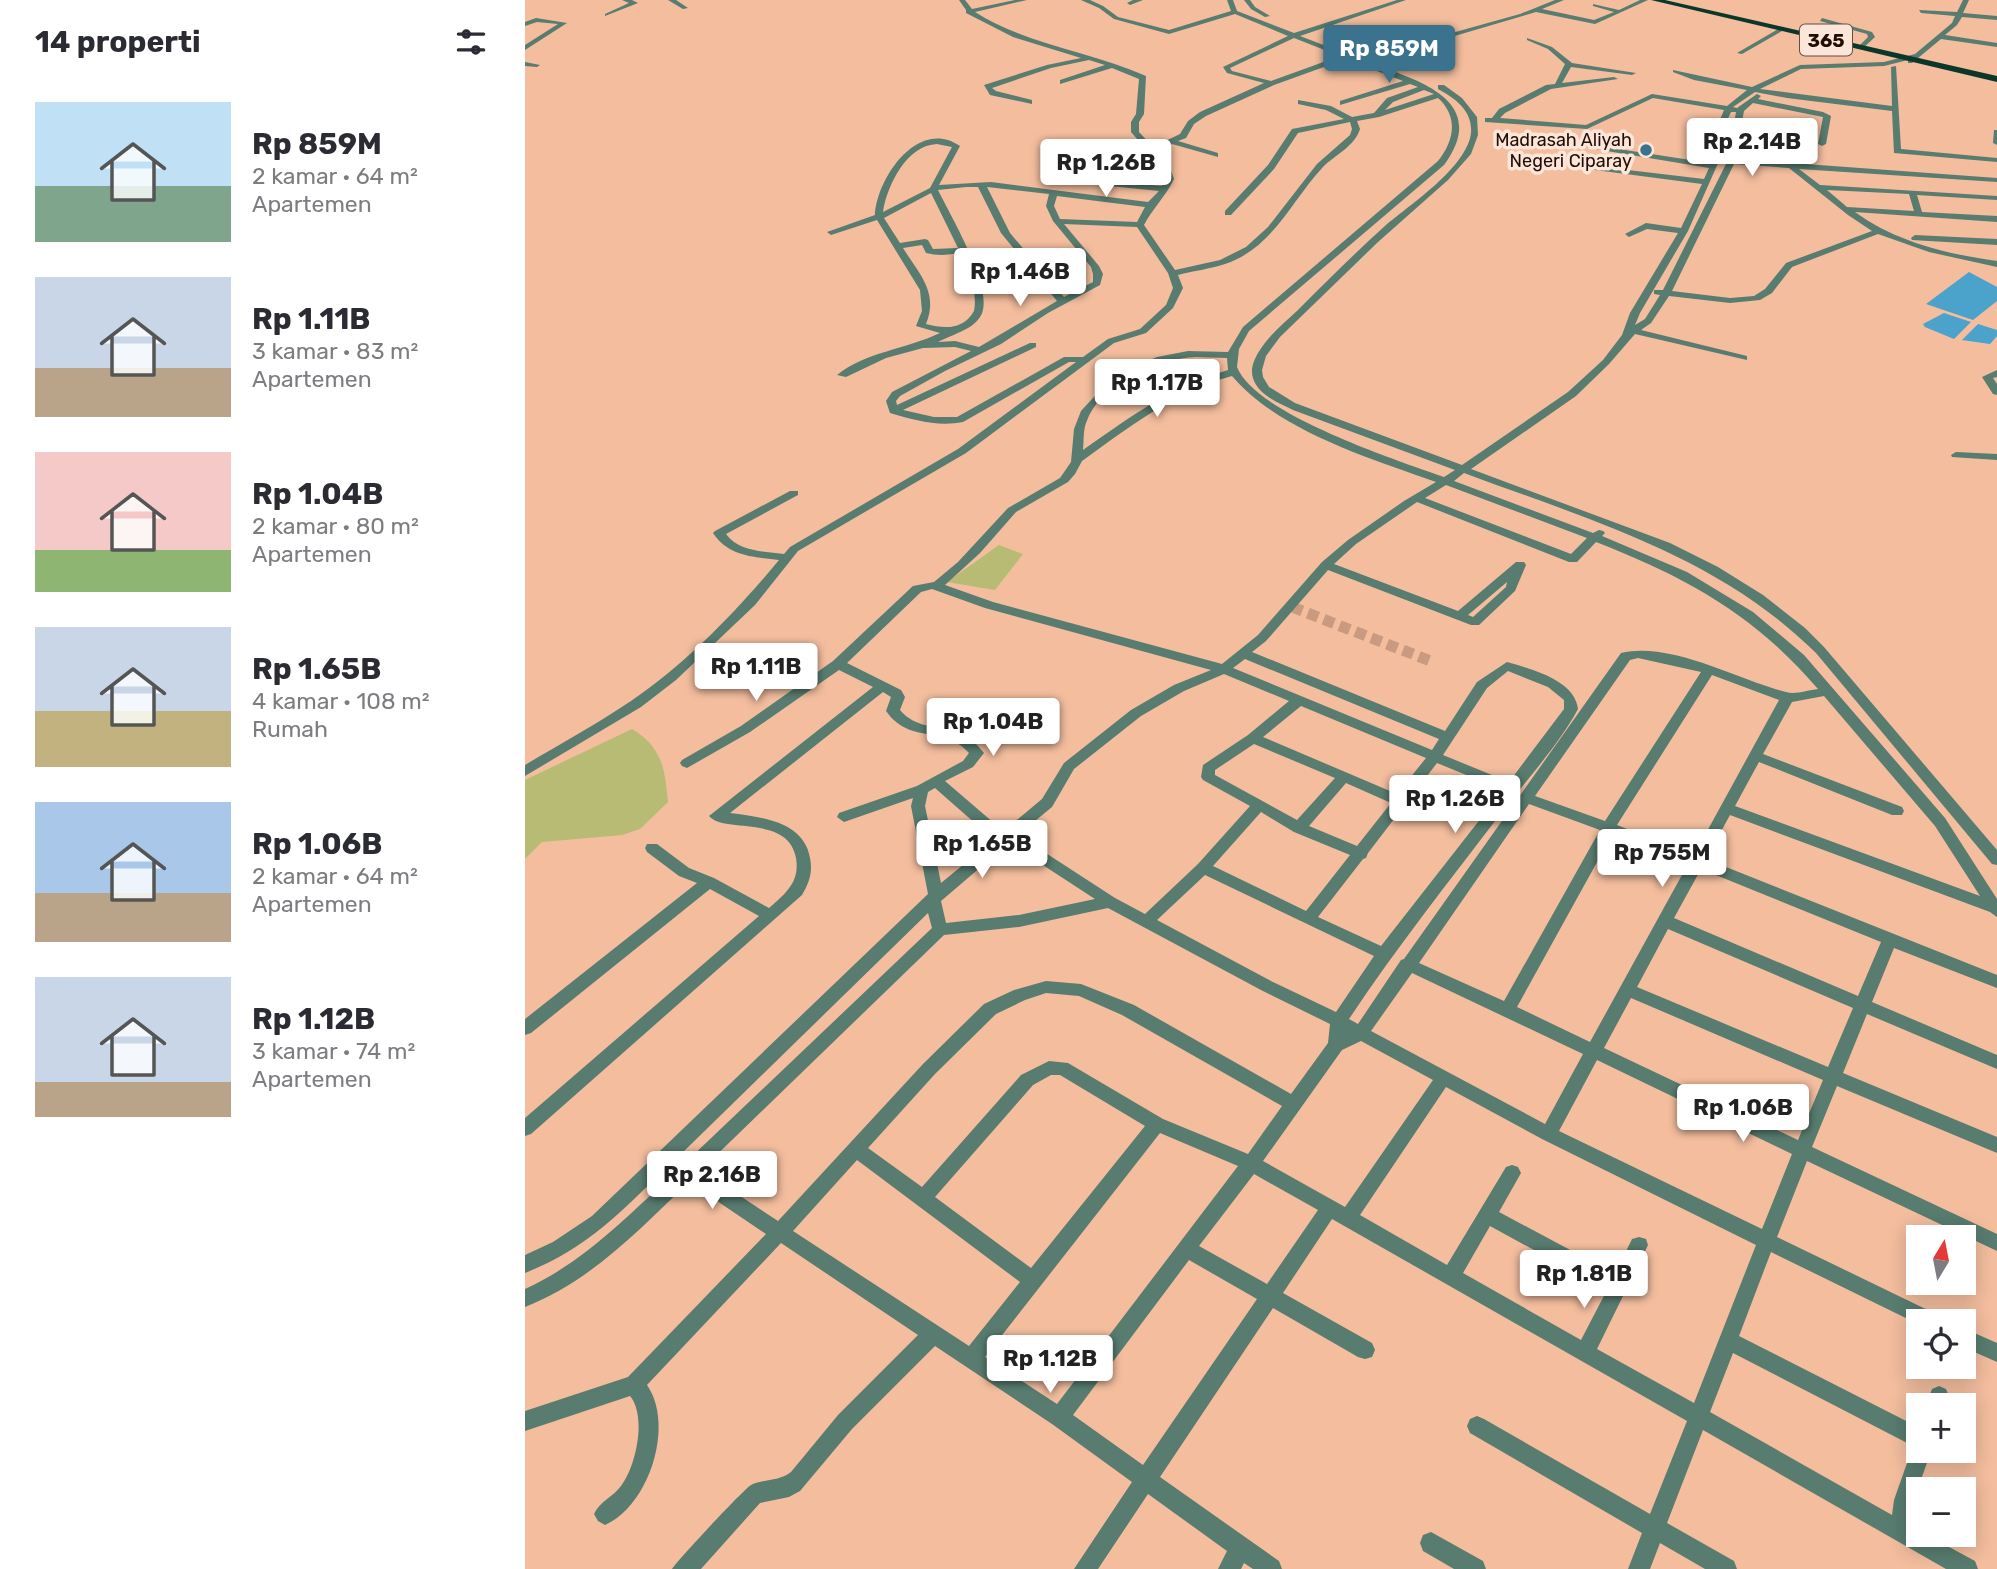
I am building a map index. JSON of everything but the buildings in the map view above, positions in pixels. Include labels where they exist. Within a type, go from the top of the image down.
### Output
[{"type":"main road","name":"365","points":[[1655,0],[1997,79]]},
{"type":"street","points":[[607,15],[635,3],[625,0]]},
{"type":"street","points":[[671,0],[685,8]]},
{"type":"street","points":[[962,0],[968,12],[1045,46],[1090,58],[1143,78],[1140,114],[1135,122],[1135,132],[1147,148],[1154,150],[1165,165],[1170,179],[1165,189],[1150,205],[1140,225]]},
{"type":"street","points":[[968,12],[1024,0]]},
{"type":"street","points":[[1084,0],[1101,7],[1116,18],[1170,32],[1235,12]]},
{"type":"street","points":[[1130,3],[1140,0]]},
{"type":"street","points":[[1230,0],[1235,12],[1436,83],[1461,101],[1476,130],[1470,149],[1434,188],[1326,284],[1276,337],[1260,359],[1256,372],[1262,386],[1297,408],[1454,475],[1603,531],[1749,615],[1799,658],[1940,822],[1996,909]]},
{"type":"street","points":[[1247,0],[1249,5],[1299,34]]},
{"type":"street","points":[[1271,83],[1229,72],[1226,68],[1299,34],[1403,0]]},
{"type":"street","points":[[1154,150],[1183,136],[1191,123],[1203,114],[1271,83],[1418,36],[1441,38],[1561,0]]},
{"type":"street","points":[[1536,10],[1595,22],[1645,0]]},
{"type":"street","points":[[525,1264],[560,1248],[598,1222],[934,898],[1047,803],[1069,766],[1103,736],[1155,701],[1224,669],[1245,654],[1289,610],[1327,565],[1352,542],[1582,386],[1607,362],[1630,332],[1651,318],[1666,293],[1731,162],[1740,110],[1751,100],[1798,73],[1816,68],[1894,67],[1942,37],[1962,15],[1966,0]]},
{"type":"street","points":[[1595,5],[1620,12]]},
{"type":"street","points":[[1921,11],[1997,18]]},
{"type":"street","points":[[525,24],[535,20],[564,23],[525,47]]},
{"type":"street","points":[[1822,20],[1870,33],[1872,37],[1860,48]]},
{"type":"street","points":[[1740,53],[1780,30]]},
{"type":"street","points":[[1942,37],[1997,45]]},
{"type":"street","points":[[1529,39],[1551,48],[1569,65],[1632,73]]},
{"type":"street","points":[[1353,55],[1439,95],[1449,104],[1458,120],[1454,145],[1442,163],[1417,185],[1246,328],[1236,342],[1233,355],[1234,372],[1250,391],[1289,416],[1603,531],[1677,550],[1737,582],[1795,624],[1821,650],[1997,860]]},
{"type":"street","points":[[1029,102],[993,93],[988,87],[1049,66],[1090,58]]},
{"type":"street","points":[[1630,332],[1635,313],[1684,231],[1707,182],[1715,163],[1727,108],[1754,89],[1804,66],[1884,64],[1912,58]]},
{"type":"street","points":[[525,64],[537,65]]},
{"type":"street","points":[[1557,84],[1569,65]]},
{"type":"street","points":[[1063,82],[1110,66]]},
{"type":"street","points":[[1893,173],[1897,151],[1894,67]]},
{"type":"street","points":[[1675,71],[1694,78],[1764,92],[1895,109]]},
{"type":"street","points":[[1493,120],[1502,111],[1526,97],[1557,84],[1614,79]]},
{"type":"street","points":[[1343,103],[1411,81]]},
{"type":"street","points":[[1376,116],[1390,100],[1425,87]]},
{"type":"street","points":[[1228,213],[1271,167],[1296,131],[1376,116],[1439,95]]},
{"type":"street","points":[[1458,120],[1493,120],[1585,128],[1653,96],[1740,110]]},
{"type":"street","points":[[1751,100],[1827,116],[1822,144]]},
{"type":"street","points":[[1173,273],[1223,262],[1249,249],[1262,239],[1320,166],[1352,139],[1356,129],[1353,121],[1328,108],[1301,102]]},
{"type":"street","points":[[1997,132],[1997,143]]},
{"type":"street","points":[[1172,142],[1215,155]]},
{"type":"street","points":[[933,189],[955,149],[953,144],[925,144],[916,148],[890,180],[878,205],[879,217],[925,290],[927,311],[921,326],[946,332]]},
{"type":"street","points":[[1589,146],[1715,163],[1997,180]]},
{"type":"street","points":[[1897,151],[1997,160]]},
{"type":"street","points":[[1442,163],[1456,165]]},
{"type":"street","points":[[1580,166],[1707,182]]},
{"type":"street","points":[[1791,166],[1879,231],[1959,257],[1997,264]]},
{"type":"street","points":[[1050,178],[1165,189]]},
{"type":"street","points":[[1417,185],[1434,188]]},
{"type":"street","points":[[831,232],[879,217],[933,189],[982,186],[1053,193],[1122,204],[1150,205]]},
{"type":"street","points":[[982,186],[1004,231],[1062,301]]},
{"type":"street","points":[[1819,187],[1997,198]]},
{"type":"street","points":[[923,345],[971,322],[977,317],[980,307],[978,289],[963,250],[933,189]]},
{"type":"street","points":[[1912,192],[1919,214]]},
{"type":"street","points":[[894,411],[891,401],[896,394],[981,351],[1062,301],[1097,284],[1099,277],[1091,259],[1058,221],[1050,206],[1053,193]]},
{"type":"street","points":[[1846,209],[1997,219]]},
{"type":"street","points":[[1058,221],[1140,225]]},
{"type":"street","points":[[1369,224],[1386,228]]},
{"type":"street","points":[[525,771],[636,704],[671,677],[751,602],[795,549],[962,451],[1111,341],[1143,331],[1174,300],[1178,288],[1173,273],[1140,225]]},
{"type":"street","points":[[1629,234],[1646,226],[1684,231]]},
{"type":"street","points":[[1649,291],[1739,300],[1758,298],[1766,293],[1789,265],[1879,231]]},
{"type":"street","points":[[1894,237],[1997,242]]},
{"type":"street","points":[[896,246],[925,242],[931,253],[963,250]]},
{"type":"street","points":[[1671,253],[1685,256]]},
{"type":"street","points":[[1307,279],[1326,284]]},
{"type":"street","points":[[1288,293],[1312,300]]},
{"type":"street","points":[[1630,332],[1744,358]]},
{"type":"street","points":[[842,375],[883,356],[923,345],[955,344],[981,351]]},
{"type":"street","points":[[894,411],[1033,345]]},
{"type":"street","points":[[1079,459],[1080,426],[1084,414],[1104,392],[1122,379],[1149,364],[1171,357],[1233,355]]},
{"type":"street","points":[[894,411],[924,420],[959,420],[1067,359],[1085,360]]},
{"type":"street","points":[[936,586],[977,550],[1014,508],[1065,479],[1079,459],[1163,398],[1188,386],[1234,372]]},
{"type":"street","points":[[1997,373],[1987,377],[1997,392]]},
{"type":"street","points":[[1956,456],[1997,457]]},
{"type":"street","points":[[787,558],[734,549],[723,542],[719,533],[794,493]]},
{"type":"street","points":[[1416,498],[1573,559],[1603,531]]},
{"type":"street","points":[[1327,565],[1475,622],[1511,588],[1520,565],[1460,616]]},
{"type":"street","points":[[687,762],[772,713],[838,664],[917,589],[925,585],[1224,669],[1513,789]]},
{"type":"street","points":[[1336,1045],[1360,1034],[1626,656],[1640,653],[1708,671],[1787,698],[1829,691]]},
{"type":"street","points":[[1245,654],[1447,737]]},
{"type":"street","points":[[838,664],[896,693],[898,697],[893,711],[907,725],[920,730],[956,732],[968,740],[977,752],[968,764],[922,789],[844,817]]},
{"type":"street","points":[[1059,1417],[1251,1163],[1336,1045],[1339,1021],[1384,954],[1569,714],[1570,699],[1562,690],[1507,666],[1482,685],[1435,756],[1308,919]]},
{"type":"street","points":[[1277,669],[1280,693]]},
{"type":"street","points":[[1507,1010],[1609,826],[1708,671]]},
{"type":"street","points":[[525,1129],[795,895],[802,885],[804,856],[801,845],[792,836],[770,824],[716,816],[883,685]]},
{"type":"street","points":[[1548,1134],[1787,698]]},
{"type":"street","points":[[1298,701],[1253,738],[1208,768],[1206,773],[1217,783],[1299,828],[1361,854]]},
{"type":"street","points":[[1253,738],[1400,801]]},
{"type":"street","points":[[1756,756],[1897,811]]},
{"type":"street","points":[[1299,828],[1343,778]]},
{"type":"street","points":[[936,780],[990,828],[1007,835],[1110,902],[1146,922],[1339,1021],[1548,1134],[1906,1309]]},
{"type":"street","points":[[922,789],[918,806],[940,930]]},
{"type":"street","points":[[1526,798],[1697,860],[1889,941],[1997,982]]},
{"type":"street","points":[[1146,922],[1203,868],[1259,805]]},
{"type":"street","points":[[1726,808],[1996,909]]},
{"type":"street","points":[[652,848],[684,872],[770,915]]},
{"type":"street","points":[[1203,868],[1384,954]]},
{"type":"street","points":[[525,1028],[709,883]]},
{"type":"street","points":[[525,1298],[560,1282],[617,1238],[940,930],[1019,922],[1110,902]]},
{"type":"street","points":[[1665,921],[1997,1062]]},
{"type":"street","points":[[1639,1569],[1803,1150],[1836,1076],[1889,941]]},
{"type":"street","points":[[1407,964],[1997,1243]]},
{"type":"street","points":[[525,1420],[634,1385],[779,1233],[929,1069],[990,1009],[1046,987],[1081,990],[1128,1010],[1293,1104]]},
{"type":"street","points":[[1627,990],[1997,1145]]},
{"type":"street","points":[[923,1198],[1027,1080],[1049,1068],[1062,1068],[1157,1124],[1251,1163],[1967,1569]]},
{"type":"street","points":[[1348,1218],[1444,1077]]},
{"type":"street","points":[[971,1359],[1157,1124]]},
{"type":"street","points":[[856,1150],[1033,1281]]},
{"type":"street","points":[[666,1157],[1059,1417],[1271,1569]]},
{"type":"street","points":[[1451,1276],[1512,1173]]},
{"type":"street","points":[[1086,1569],[1144,1479],[1330,1207]]},
{"type":"street","points":[[1487,1216],[1619,1286]]},
{"type":"street","points":[[1585,1352],[1639,1245]]},
{"type":"street","points":[[1186,1248],[1365,1350]]},
{"type":"street","points":[[683,1569],[726,1528],[753,1496],[765,1489],[790,1487],[858,1407],[935,1333]]},
{"type":"street","points":[[1729,1341],[1906,1432]]},
{"type":"street","points":[[1976,1343],[1997,1353]]},
{"type":"street","points":[[605,1514],[629,1493],[638,1475],[644,1451],[648,1427],[646,1401],[634,1385]]},
{"type":"street","points":[[1477,1426],[1725,1569]]},
{"type":"street","points":[[1902,1530],[1904,1500],[1917,1463]]},
{"type":"street","points":[[1431,1543],[1475,1569]]},
{"type":"street","points":[[1229,1569],[1241,1548]]},
{"type":"green space","points":[[999,545],[1023,554],[995,590],[947,582]]},
{"type":"green space","points":[[632,729],[656,751],[663,769],[668,802],[640,829],[622,835],[542,842],[525,859],[525,780]]},
{"type":"water","points":[[1969,272],[1997,287],[1997,301],[1973,320],[1926,304]]},
{"type":"water","points":[[1944,313],[1971,322],[1954,339],[1923,324]]},
{"type":"water","points":[[1978,324],[1997,330],[1997,336],[1990,344],[1962,340]]},
{"type":"tunnel","points":[[1292,607],[1433,662]]},
{"type":"place","name":"Madrasah Aliyah Negeri Ciparay","points":[[1646,150]]}]
